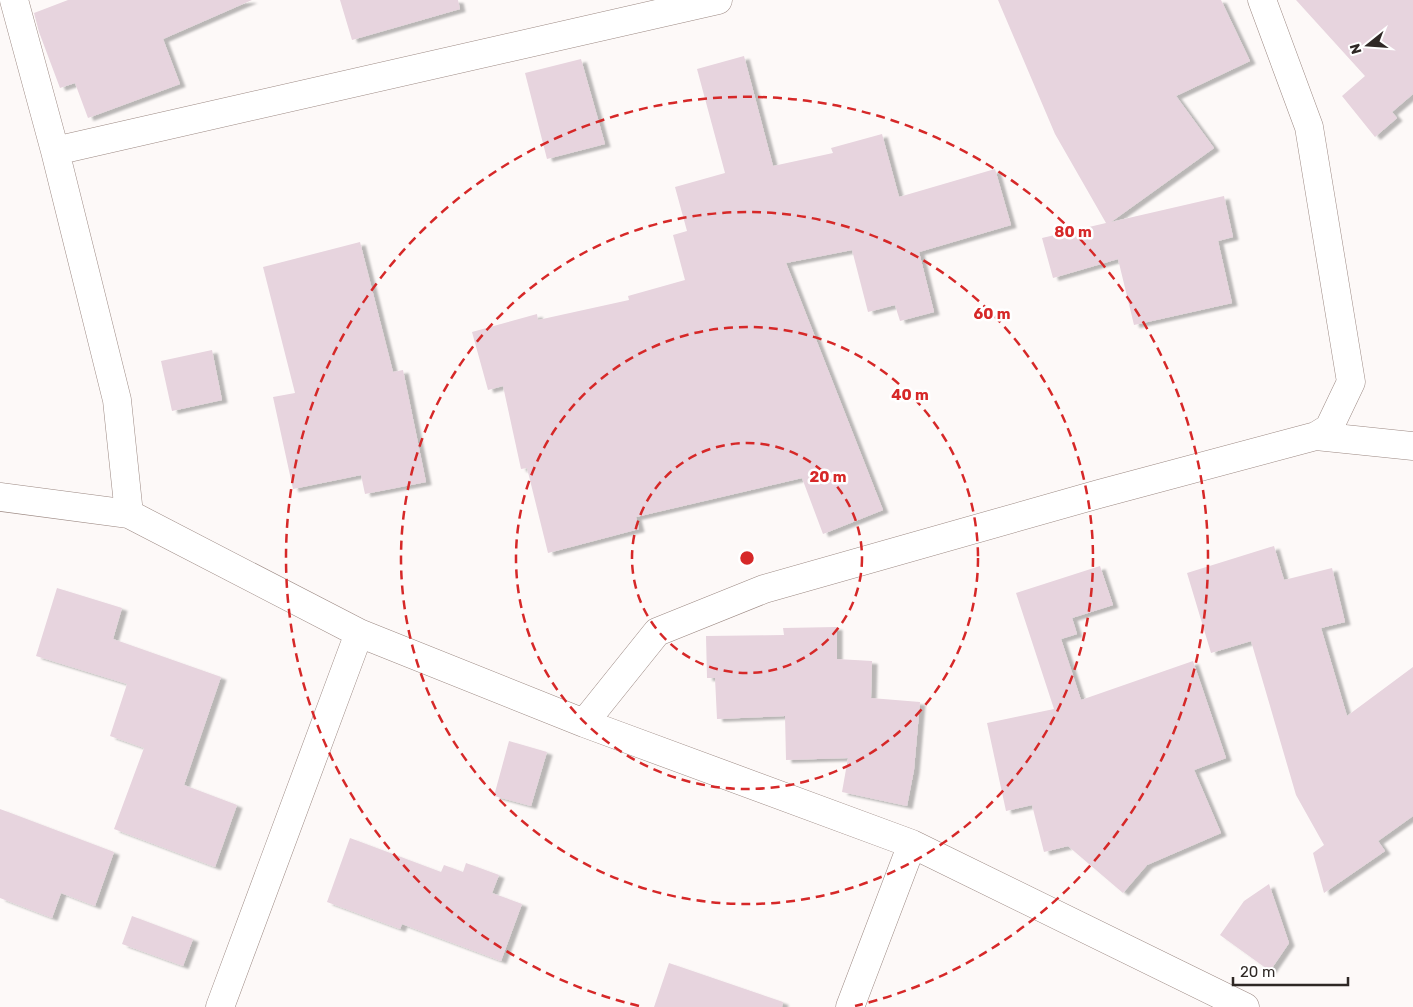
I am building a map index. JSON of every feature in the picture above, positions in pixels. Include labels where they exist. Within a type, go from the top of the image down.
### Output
[{"type":"street","points":[[14,0],[55,151],[117,400],[129,514]]},
{"type":"street","points":[[55,151],[718,0]]},
{"type":"street","points":[[584,723],[657,632],[755,592],[1089,497],[1316,436],[1329,428],[1351,382],[1309,127],[1262,0]]},
{"type":"street","points":[[1316,436],[1413,446]]},
{"type":"street","points":[[0,497],[129,514],[359,632],[584,723],[912,844],[1244,1007]]},
{"type":"street","points":[[220,1007],[359,632]]},
{"type":"street","points":[[850,1007],[912,844]]},
{"type":"building","points":[[68,0],[252,0],[163,39],[180,84],[88,118],[75,83],[60,88],[34,13]]},
{"type":"building","points":[[340,0],[458,0],[460,9],[352,40]]},
{"type":"building","points":[[998,0],[1221,0],[1250,61],[1176,96],[1214,148],[1111,222],[1224,196],[1233,237],[1218,241],[1232,303],[1134,325],[1118,259],[1053,278],[1042,238],[1106,223],[1055,134]]},
{"type":"building","points":[[1296,0],[1413,0],[1413,94],[1392,112],[1397,118],[1375,137],[1342,96],[1365,76]]},
{"type":"building","points":[[744,56],[773,166],[833,153],[831,148],[882,134],[899,197],[995,169],[1011,225],[919,252],[934,312],[900,321],[895,305],[868,312],[852,250],[786,263],[883,510],[823,534],[802,478],[636,517],[639,529],[548,553],[527,468],[521,469],[503,386],[488,390],[472,332],[537,314],[538,320],[629,300],[628,296],[685,280],[673,235],[687,231],[675,187],[725,173],[697,69]]},
{"type":"building","points":[[581,59],[605,144],[547,159],[525,73]]},
{"type":"building","points":[[360,242],[393,372],[403,370],[426,482],[365,494],[361,475],[293,489],[273,397],[295,393],[263,267]]},
{"type":"building","points":[[212,350],[222,400],[172,411],[161,361]]},
{"type":"building","points":[[1274,546],[1284,580],[1332,568],[1345,622],[1321,628],[1347,716],[1413,667],[1413,816],[1378,841],[1385,851],[1324,893],[1313,853],[1324,845],[1296,795],[1251,641],[1211,653],[1187,573]]},
{"type":"building","points":[[1100,566],[1113,605],[1072,618],[1077,634],[1061,639],[1081,700],[1193,661],[1226,758],[1194,770],[1221,833],[1147,865],[1123,893],[1068,846],[1044,852],[1032,805],[1006,811],[987,723],[1054,709],[1016,593]]},
{"type":"building","points":[[57,588],[122,608],[113,639],[221,677],[184,785],[237,805],[215,867],[114,829],[144,748],[110,736],[127,684],[36,656]]},
{"type":"building","points":[[837,627],[837,659],[872,661],[871,698],[920,702],[914,770],[907,806],[842,792],[848,758],[786,760],[785,716],[717,719],[715,678],[707,678],[706,636],[784,635],[783,628]]},
{"type":"building","points":[[509,741],[547,752],[531,806],[494,796]]},
{"type":"building","points":[[0,809],[114,852],[95,906],[61,893],[52,918],[0,898]]},
{"type":"building","points":[[350,838],[441,872],[444,865],[463,872],[466,863],[499,875],[492,893],[522,904],[501,961],[402,924],[400,929],[327,902]]},
{"type":"building","points":[[1269,884],[1289,943],[1270,971],[1220,935],[1244,901]]},
{"type":"building","points":[[132,916],[193,939],[183,966],[122,944]]},
{"type":"building","points":[[669,963],[783,1002],[782,1007],[654,1007]]}]
